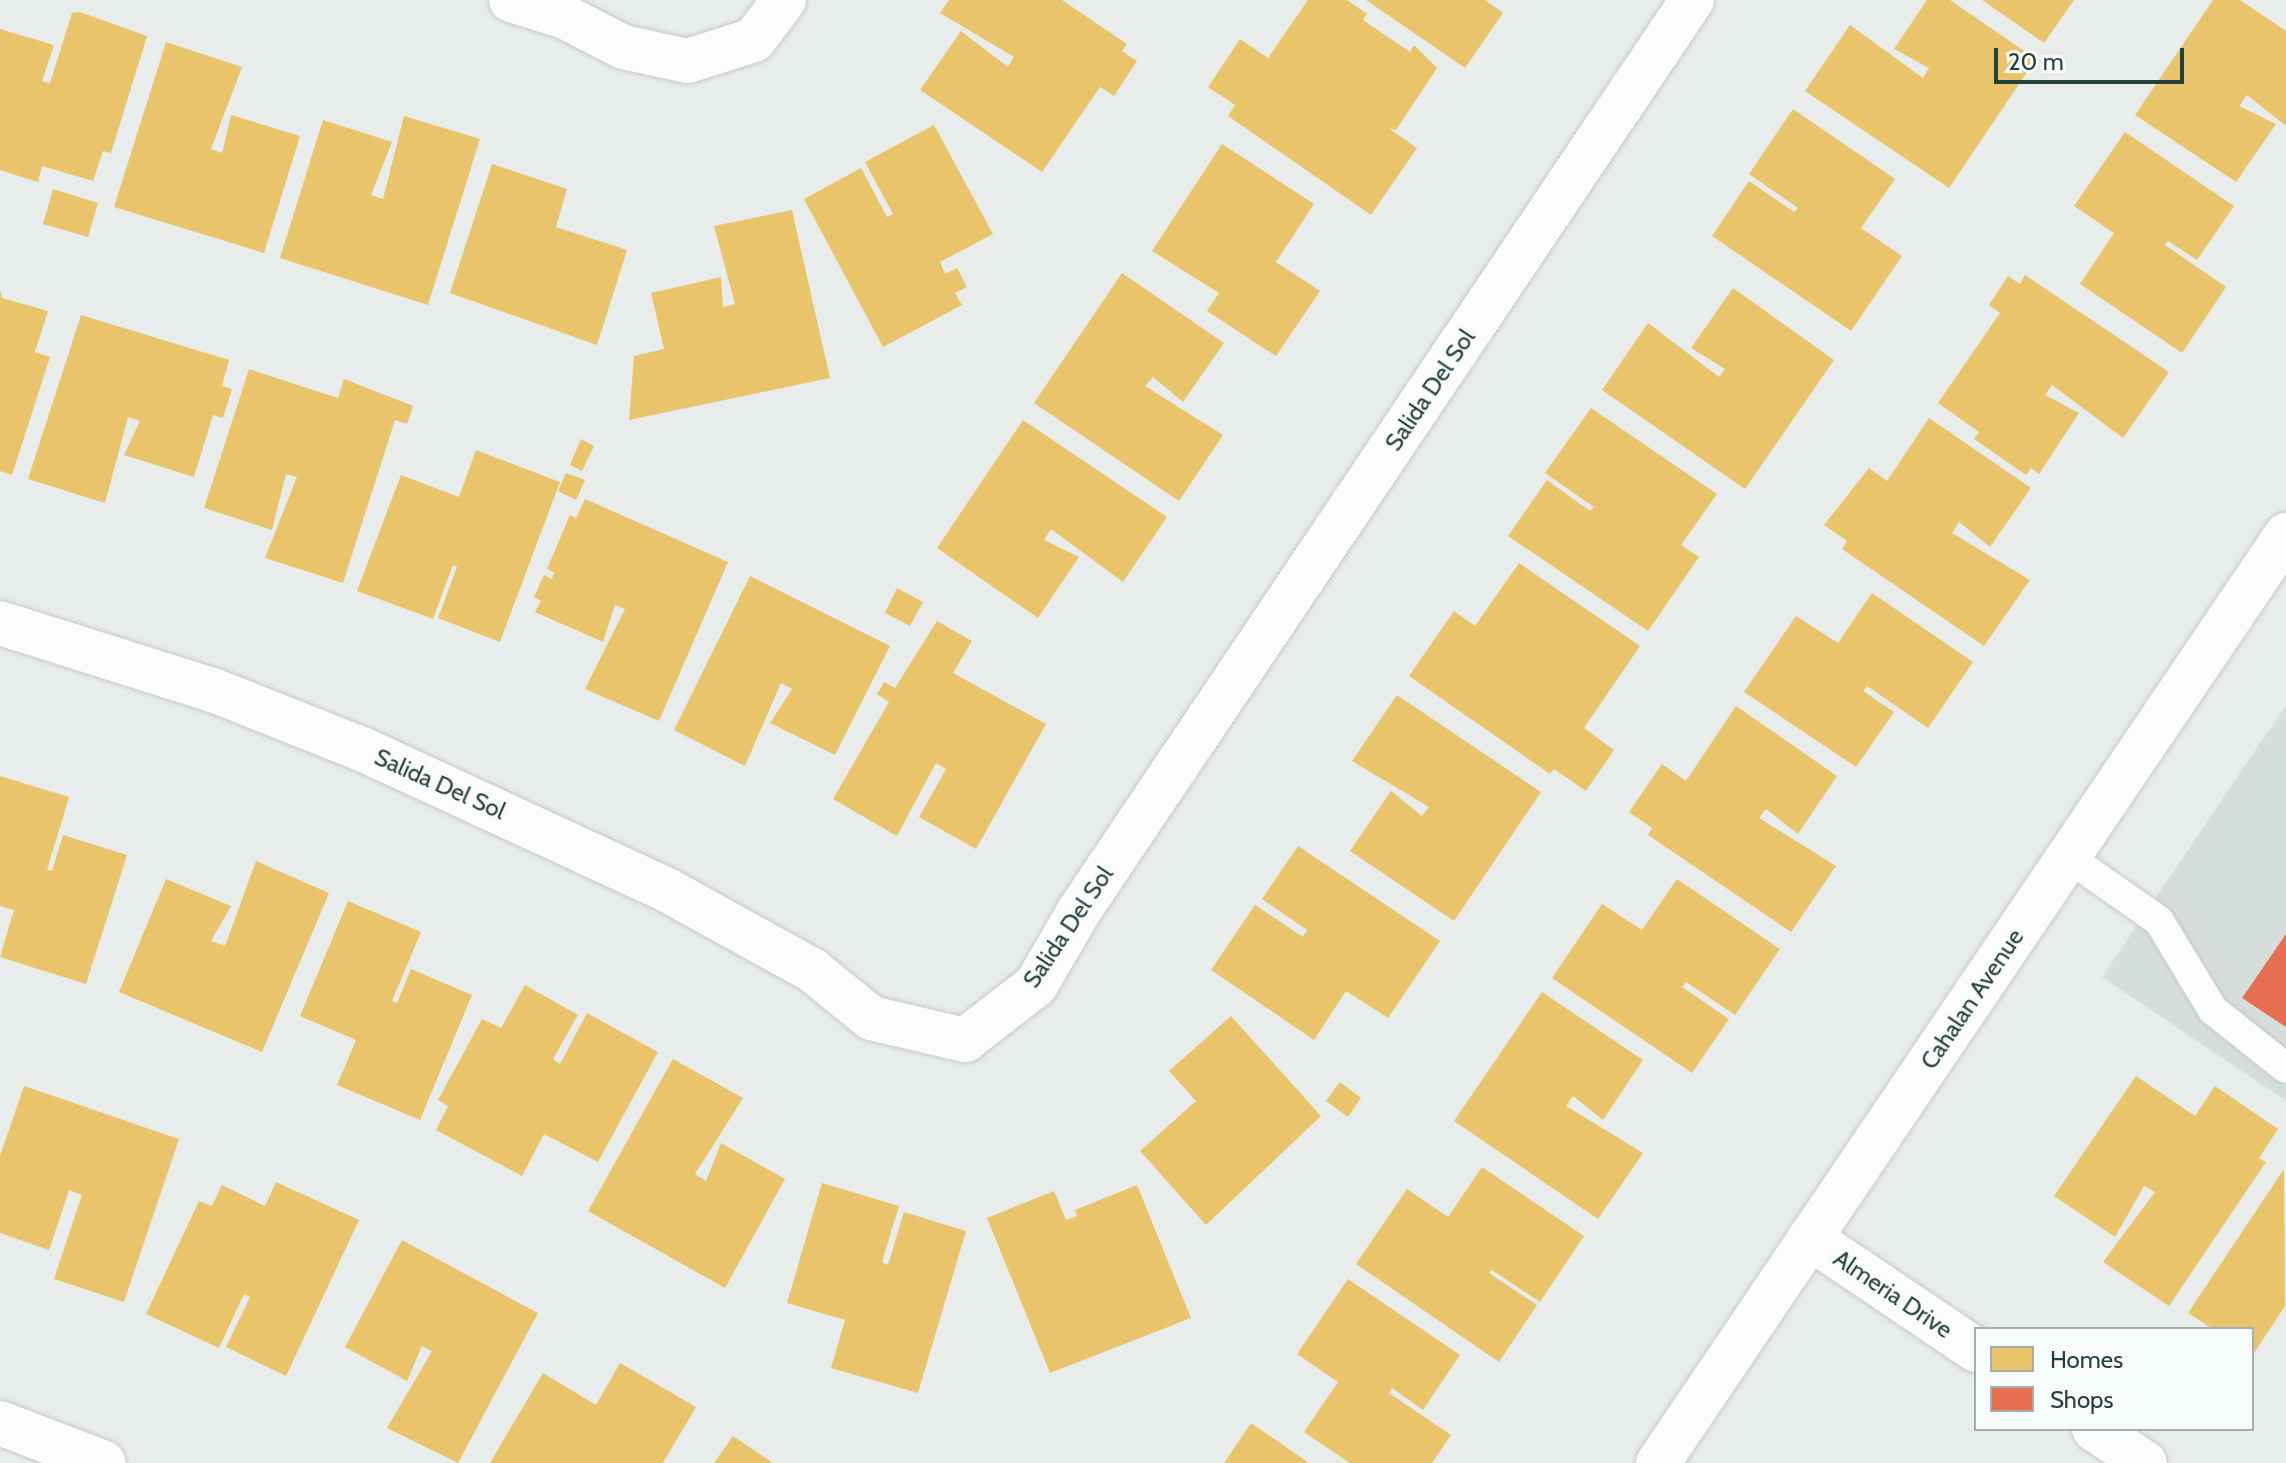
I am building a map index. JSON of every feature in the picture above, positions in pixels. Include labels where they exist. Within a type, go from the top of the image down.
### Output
[{"type":"street","points":[[511,0],[565,17],[623,47],[688,61],[754,40],[784,0]]},
{"type":"street","name":"Salida Del Sol","points":[[0,623],[213,690],[364,750],[667,890],[812,970],[871,1018],[965,1040],[1036,985],[1079,911],[1692,0]]},
{"type":"street","name":"Cahalan Avenue","points":[[1658,1463],[2286,535]]},
{"type":"street","name":"Almeria Drive","points":[[1810,1238],[1974,1349]]},
{"type":"street","points":[[0,1423],[104,1463]]},
{"type":"street","points":[[2097,1431],[2145,1463]]},
{"type":"lane","points":[[2068,857],[2159,921],[2213,1010],[2286,1068]]},
{"type":"shaded area","points":[[2286,705],[2286,1101],[2102,977]]},
{"type":"building: Homes","points":[[949,0],[1062,0],[1127,44],[1122,51],[1137,61],[1114,96],[1100,87],[1042,172],[920,90],[961,31],[1008,67],[1014,57],[940,13]]},
{"type":"building: Homes","points":[[1308,0],[1347,0],[1367,14],[1363,20],[1410,52],[1414,45],[1437,68],[1396,130],[1388,128],[1417,148],[1371,215],[1228,116],[1235,105],[1208,87],[1240,39],[1268,58]]},
{"type":"building: Homes","points":[[1366,0],[1485,0],[1503,13],[1465,68]]},
{"type":"building: Homes","points":[[1927,0],[1950,0],[2036,59],[1949,188],[1805,91],[1850,25],[1923,78],[1929,68],[1894,49]]},
{"type":"building: Homes","points":[[1982,0],[2074,0],[2044,43]]},
{"type":"building: Homes","points":[[2213,0],[2240,0],[2286,31],[2286,126],[2247,95],[2239,106],[2276,124],[2236,182],[2135,115]]},
{"type":"building: Homes","points":[[80,12],[147,36],[111,153],[103,151],[93,181],[42,166],[38,182],[0,170],[0,29],[54,45],[42,81],[50,83],[72,13]]},
{"type":"building: Homes","points":[[166,42],[242,67],[211,149],[222,153],[231,115],[300,136],[264,253],[114,207]]},
{"type":"building: Homes","points":[[1793,109],[1895,179],[1861,228],[1902,256],[1851,331],[1712,236],[1749,181],[1794,212],[1798,208],[1749,174]]},
{"type":"building: Homes","points":[[404,116],[480,139],[428,305],[280,258],[323,120],[392,142],[371,195],[383,199]]},
{"type":"building: Homes","points":[[934,125],[993,234],[940,262],[945,274],[957,268],[967,287],[955,293],[962,305],[883,347],[804,199],[861,168],[887,217],[893,214],[865,162]]},
{"type":"building: Homes","points":[[2125,132],[2234,206],[2197,260],[2168,241],[2165,245],[2226,287],[2182,353],[2080,284],[2114,233],[2074,206]]},
{"type":"building: Homes","points":[[1222,144],[1314,204],[1276,262],[1320,291],[1276,356],[1207,311],[1219,293],[1152,251]]},
{"type":"building: Homes","points":[[492,164],[567,189],[556,227],[627,250],[597,345],[450,293]]},
{"type":"building: Homes","points":[[53,189],[98,203],[88,237],[43,224]]},
{"type":"building: Homes","points":[[792,210],[830,378],[629,420],[634,356],[664,349],[651,293],[721,277],[723,307],[735,304],[714,226]]},
{"type":"building: Homes","points":[[1122,273],[1224,343],[1183,402],[1153,377],[1145,386],[1223,435],[1179,501],[1034,403]]},
{"type":"building: Homes","points":[[2025,275],[2169,372],[2123,438],[2052,385],[2045,395],[2079,413],[2039,474],[2031,468],[2026,475],[1974,439],[1979,432],[1938,403],[2000,313],[1989,305],[2008,276],[2020,284]]},
{"type":"building: Homes","points":[[1733,288],[1834,360],[1745,489],[1602,390],[1648,323],[1719,377],[1725,369],[1691,348]]},
{"type":"building: Homes","points":[[0,289],[2,298],[48,311],[35,352],[50,357],[12,475],[0,471]]},
{"type":"building: Homes","points":[[81,315],[229,360],[222,386],[232,389],[223,418],[213,415],[194,477],[124,455],[140,421],[128,417],[105,503],[28,479]]},
{"type":"building: Homes","points":[[249,369],[338,398],[344,379],[413,406],[407,424],[395,420],[343,583],[265,558],[297,477],[286,474],[272,530],[204,508]]},
{"type":"building: Homes","points":[[1591,408],[1717,494],[1681,545],[1699,557],[1648,631],[1508,536],[1547,480],[1590,511],[1594,507],[1545,473]]},
{"type":"building: Homes","points":[[1929,418],[2031,488],[1990,547],[1959,522],[1952,533],[2030,580],[1984,646],[1842,549],[1847,541],[1824,525],[1869,468],[1887,481]]},
{"type":"building: Homes","points":[[1023,420],[1167,517],[1123,582],[1051,529],[1044,540],[1079,557],[1038,618],[937,548]]},
{"type":"building: Homes","points":[[581,439],[594,446],[582,471],[570,465]]},
{"type":"building: Homes","points":[[476,450],[560,482],[500,642],[438,618],[457,567],[453,565],[433,619],[357,591],[401,475],[459,497]]},
{"type":"building: Homes","points":[[566,473],[585,480],[576,500],[558,491]]},
{"type":"building: Homes","points":[[585,499],[728,562],[659,721],[585,689],[625,609],[615,605],[603,642],[535,612],[541,601],[534,597],[544,575],[552,579],[554,572],[547,569],[570,515],[576,518]]},
{"type":"building: Homes","points":[[1519,563],[1640,646],[1584,728],[1614,750],[1586,791],[1554,769],[1550,774],[1409,676],[1454,611],[1475,626]]},
{"type":"building: Homes","points":[[750,576],[890,646],[835,755],[770,723],[792,689],[781,683],[745,766],[674,730]]},
{"type":"building: Homes","points":[[897,588],[923,602],[910,626],[885,613]]},
{"type":"building: Homes","points":[[1872,593],[1973,662],[1928,728],[1867,686],[1863,691],[1894,712],[1856,767],[1744,692],[1796,616],[1838,643]]},
{"type":"building: Homes","points":[[937,621],[972,641],[953,673],[1046,724],[976,849],[919,817],[946,769],[936,763],[897,836],[833,799],[889,702],[877,694],[884,682],[895,688]]},
{"type":"building: Homes","points":[[1397,695],[1541,792],[1454,921],[1350,851],[1391,791],[1422,816],[1429,807],[1352,761]]},
{"type":"building: Homes","points":[[1736,706],[1837,776],[1798,834],[1766,809],[1759,818],[1836,866],[1791,932],[1648,835],[1652,828],[1629,812],[1662,764],[1686,781]]},
{"type":"building: Homes","points":[[0,776],[69,797],[47,870],[52,871],[63,835],[127,855],[86,984],[0,957],[14,910],[0,906]]},
{"type":"building: Homes","points":[[1298,846],[1440,941],[1388,1018],[1346,991],[1314,1040],[1211,970],[1255,905],[1303,937],[1307,930],[1262,899]]},
{"type":"building: Homes","points":[[256,861],[329,893],[262,1052],[119,992],[166,879],[231,906],[211,941],[225,946]]},
{"type":"building: Homes","points":[[1677,879],[1780,949],[1735,1015],[1686,982],[1682,987],[1729,1019],[1692,1073],[1552,978],[1602,904],[1642,930]]},
{"type":"building: Homes","points":[[348,901],[421,932],[392,1001],[397,1003],[411,969],[472,995],[420,1120],[337,1085],[356,1040],[300,1016]]},
{"type":"building: Homes","points":[[525,985],[578,1015],[553,1059],[560,1064],[587,1013],[658,1052],[598,1162],[544,1134],[522,1176],[436,1130],[448,1106],[438,1100],[482,1019],[501,1028]]},
{"type":"building: Homes","points":[[1542,992],[1643,1060],[1603,1120],[1573,1096],[1566,1106],[1643,1153],[1598,1219],[1454,1121]]},
{"type":"building: Homes","points":[[1231,1016],[1321,1116],[1206,1225],[1140,1151],[1196,1101],[1169,1071]]},
{"type":"building: Homes","points":[[673,1059],[743,1098],[695,1174],[706,1181],[721,1143],[785,1179],[725,1288],[588,1211]]},
{"type":"building: Homes","points":[[2136,1076],[2195,1116],[2215,1086],[2278,1129],[2259,1158],[2266,1162],[2169,1306],[2103,1262],[2155,1192],[2144,1186],[2115,1237],[2054,1196]]},
{"type":"building: Homes","points":[[1340,1082],[1361,1098],[1348,1117],[1326,1101]]},
{"type":"building: Homes","points":[[24,1086],[179,1139],[124,1302],[54,1279],[82,1195],[69,1190],[49,1250],[0,1233],[0,1156]]},
{"type":"building: Homes","points":[[1482,1167],[1584,1236],[1540,1302],[1492,1270],[1489,1273],[1537,1305],[1499,1362],[1356,1264],[1407,1189],[1448,1217]]},
{"type":"building: Homes","points":[[2284,1169],[2285,1306],[2254,1353],[2254,1327],[2210,1327],[2188,1313]]},
{"type":"building: Homes","points":[[276,1182],[359,1220],[286,1376],[226,1347],[250,1297],[244,1294],[219,1348],[146,1314],[199,1201],[212,1206],[222,1185],[265,1206]]},
{"type":"building: Homes","points":[[822,1183],[899,1206],[882,1262],[888,1265],[904,1212],[966,1231],[918,1393],[831,1368],[845,1320],[787,1303]]},
{"type":"building: Homes","points":[[1137,1185],[1191,1318],[1050,1373],[987,1218],[1054,1191],[1066,1220],[1077,1216],[1075,1210]]},
{"type":"building: Homes","points":[[402,1240],[538,1313],[458,1463],[387,1428],[432,1351],[422,1346],[407,1381],[345,1347]]},
{"type":"building: Homes","points":[[1348,1279],[1460,1355],[1423,1410],[1392,1388],[1389,1393],[1451,1435],[1432,1463],[1350,1463],[1304,1432],[1338,1382],[1297,1354]]},
{"type":"building: Homes","points":[[620,1363],[696,1407],[663,1463],[490,1463],[543,1373],[596,1405]]},
{"type":"building: Homes","points":[[1251,1423],[1309,1463],[1224,1463]]},
{"type":"building: Homes","points":[[733,1436],[773,1463],[714,1463]]},
{"type":"building: Shops","points":[[2286,934],[2286,1027],[2242,998]]}]
